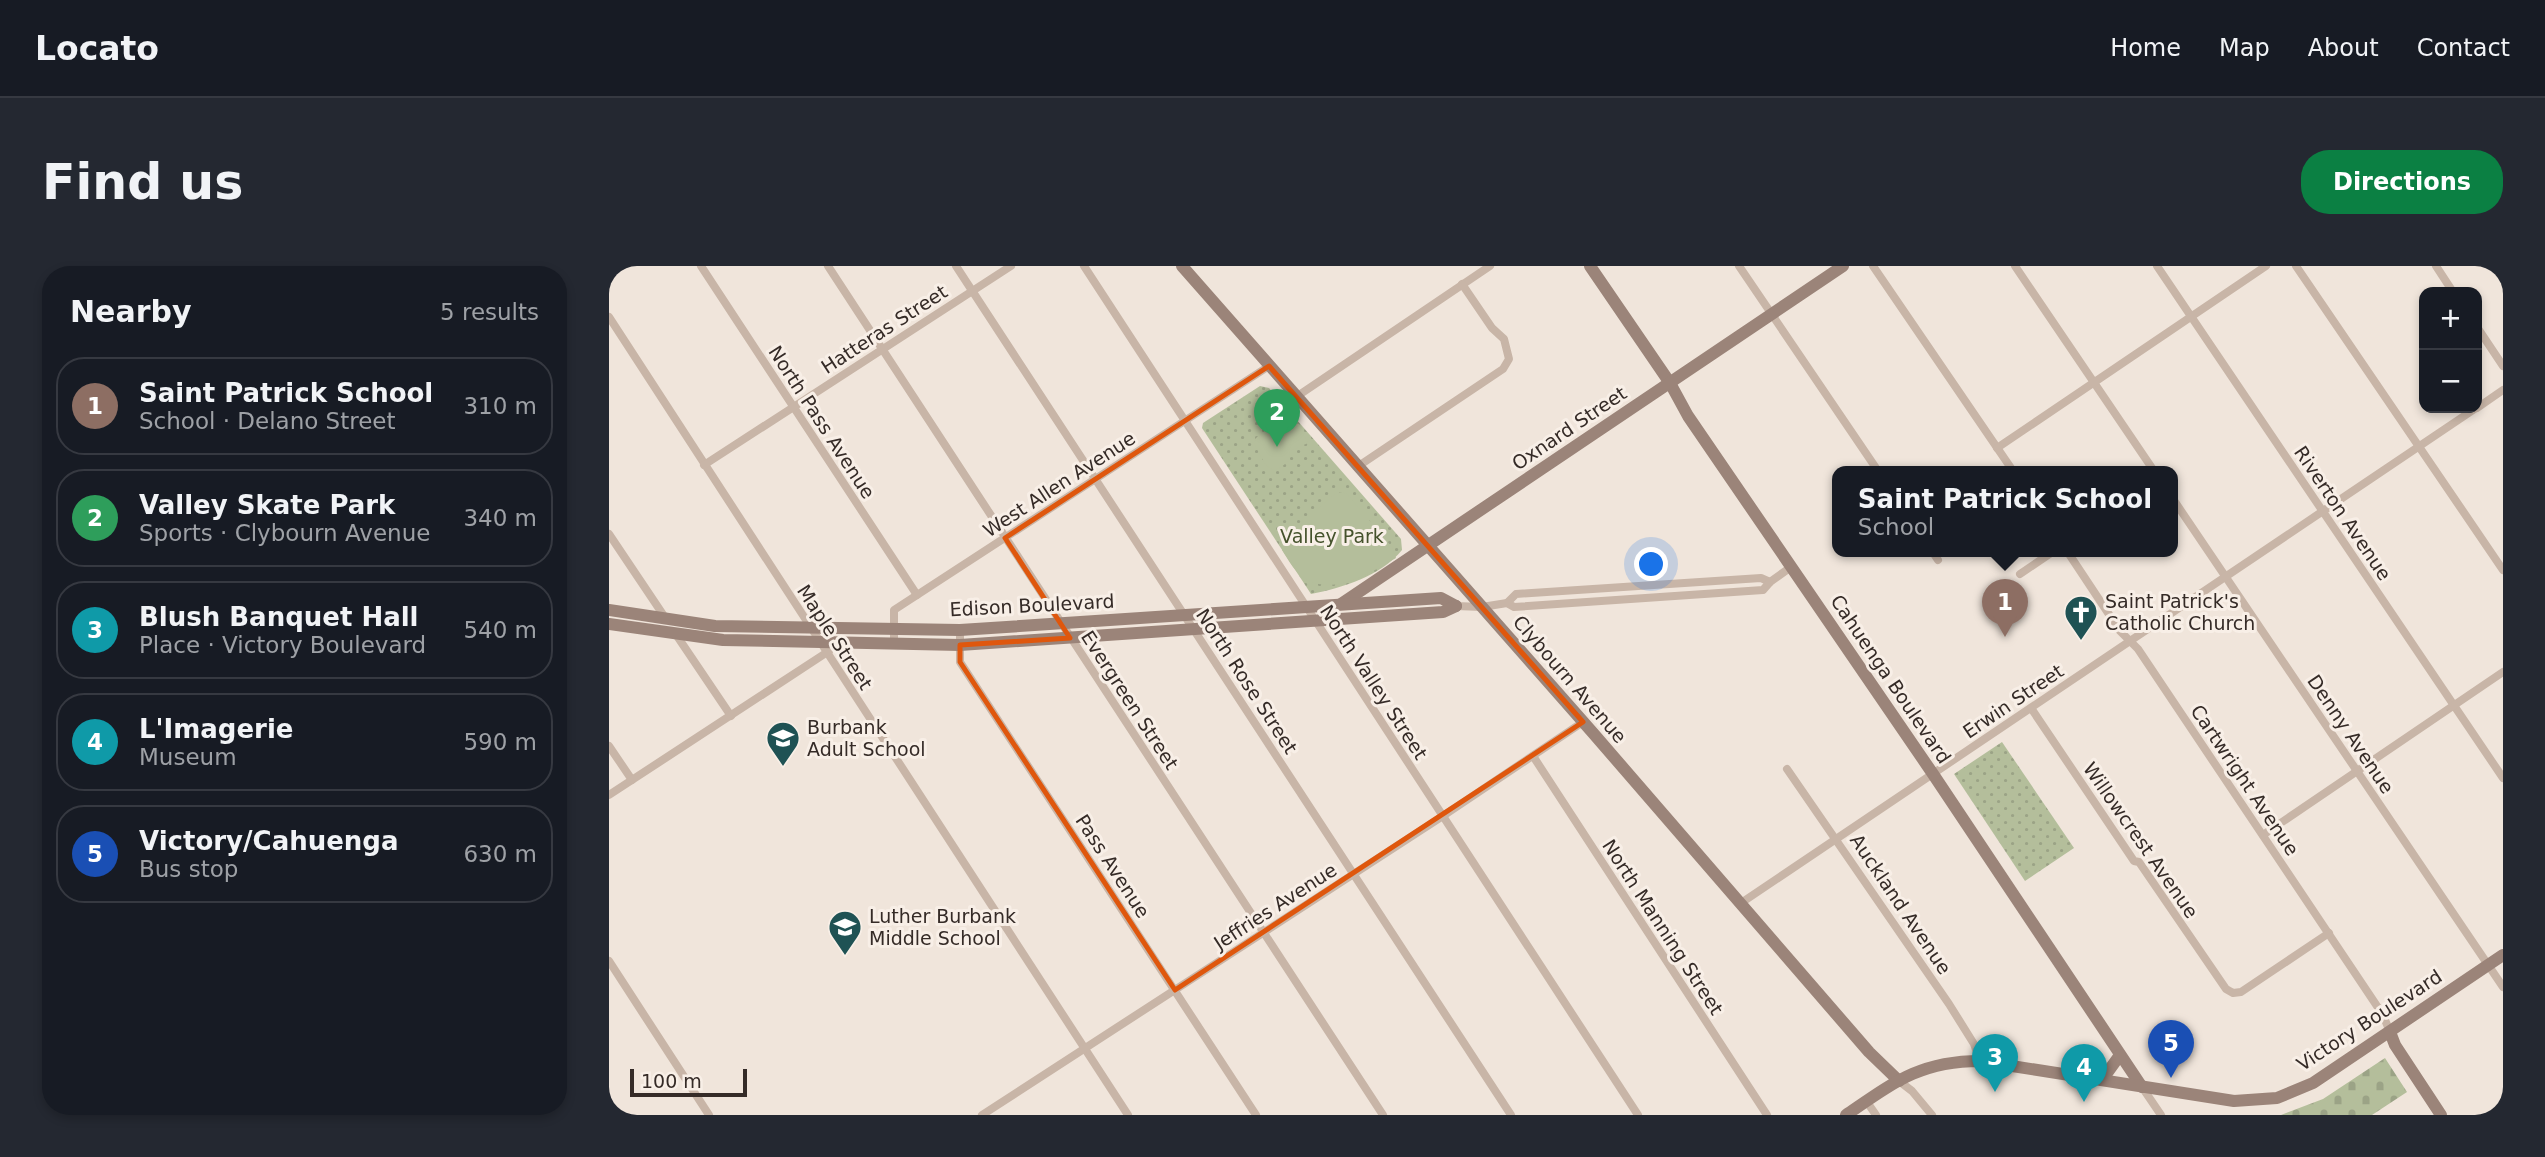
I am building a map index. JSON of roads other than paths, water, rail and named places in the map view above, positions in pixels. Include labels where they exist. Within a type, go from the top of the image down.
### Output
[{"type":"main road","name":"Clybourn Avenue","points":[[1182,266],[1869,1052],[1899,1081]]},
{"type":"main road","name":"Cahuenga Boulevard","points":[[1590,266],[1669,383],[1688,416],[1933,774],[2142,1087]]},
{"type":"main road","name":"Oxnard Street","points":[[1315,620],[1843,266]]},
{"type":"main road","name":"Edison Boulevard","points":[[609,610],[715,626],[960,630],[1441,598],[1456,606]]},
{"type":"main road","name":"Edison Boulevard","points":[[609,624],[676,635],[824,648],[840,643],[960,645],[1070,638],[1443,612],[1456,606]]},
{"type":"main road","name":"Victory Boulevard","points":[[1846,1115],[1922,1069],[1942,1063],[1980,1061],[2234,1101],[2277,1098],[2313,1083],[2503,955]]},
{"type":"main road","points":[[2390,1032],[2395,1045],[2441,1115]]},
{"type":"main road","points":[[2102,1080],[2120,1055]]},
{"type":"street","name":"North Pass Avenue","points":[[701,266],[917,595]]},
{"type":"street","name":"Evergreen Street","points":[[828,266],[1383,1115]]},
{"type":"street","name":"North Rose Street","points":[[956,266],[1511,1115]]},
{"type":"street","name":"Hatteras Street","points":[[704,465],[1011,266]]},
{"type":"street","name":"North Valley Street","points":[[1084,266],[1638,1115]]},
{"type":"street","points":[[1296,397],[1490,266]]},
{"type":"street","points":[[1739,266],[1875,466]]},
{"type":"street","points":[[1873,266],[2010,466]]},
{"type":"street","points":[[2015,266],[2151,466]]},
{"type":"street","name":"Riverton Avenue","points":[[2157,266],[2503,778]]},
{"type":"street","points":[[1997,448],[2266,266]]},
{"type":"street","points":[[2296,266],[2503,570]]},
{"type":"street","points":[[2436,266],[2450,287]]},
{"type":"street","points":[[1357,467],[1503,369],[1509,359],[1504,339],[1492,328],[1462,284]]},
{"type":"street","name":"Maple Street","points":[[609,317],[1128,1115]]},
{"type":"street","points":[[2482,334],[2503,366]]},
{"type":"street","name":"West Allen Avenue","points":[[894,643],[894,610],[1269,366]]},
{"type":"street","name":"Erwin Street","points":[[2482,405],[2503,390]]},
{"type":"street","name":"Erwin Street","points":[[1741,903],[2469,413]]},
{"type":"street","name":"Denny Avenue","points":[[2178,506],[2503,987]]},
{"type":"street","points":[[609,534],[731,716]]},
{"type":"street","points":[[2020,574],[2045,557]]},
{"type":"street","name":"Cartwright Avenue","points":[[2071,557],[2137,649],[2329,933],[2383,1015],[2390,1032]]},
{"type":"street","name":"Edison Boulevard","points":[[1456,606],[1482,607],[1507,603],[1516,594],[1761,578],[1770,582],[1791,567]]},
{"type":"street","name":"Pass Avenue","points":[[960,630],[961,662],[1256,1115]]},
{"type":"street","points":[[609,795],[731,716],[824,648]]},
{"type":"street","points":[[2263,835],[2503,672]]},
{"type":"street","name":"Willowcrest Avenue","points":[[2031,708],[2226,989],[2233,993],[2241,992],[2329,933]]},
{"type":"street","name":"Jeffries Avenue","points":[[985,1114],[1583,722]]},
{"type":"street","points":[[609,746],[632,780]]},
{"type":"street","name":"North Manning Street","points":[[1533,756],[1767,1115]]},
{"type":"street","name":"Auckland Avenue","points":[[1787,769],[1949,1004],[1974,1044],[1980,1061]]},
{"type":"street","points":[[609,961],[709,1115]]},
{"type":"street","name":"Clybourn Avenue","points":[[1899,1081],[1912,1091],[1932,1115]]},
{"type":"street","name":"Cahuenga Boulevard","points":[[2142,1087],[2161,1115]]},
{"type":"street","points":[[1867,1102],[1876,1115]]},
{"type":"place","name":"Valley Skate Park","points":[[1277,447]]},
{"type":"place","name":"Saint Patrick School","points":[[2005,637]]},
{"type":"place","name":"Saint Patrick's Catholic Church","points":[[2081,642]]},
{"type":"place","name":"Burbank Adult School","points":[[783,768]]},
{"type":"place","name":"Luther Burbank Middle School","points":[[845,957]]},
{"type":"place","name":"Victory/Cahuenga","points":[[2171,1078]]},
{"type":"place","name":"Blush Banquet Hall","points":[[1995,1092]]},
{"type":"place","name":"L'Imagerie","points":[[2084,1102]]},
{"type":"park label","name":"Valley Park","points":[[1332,536]]}]
